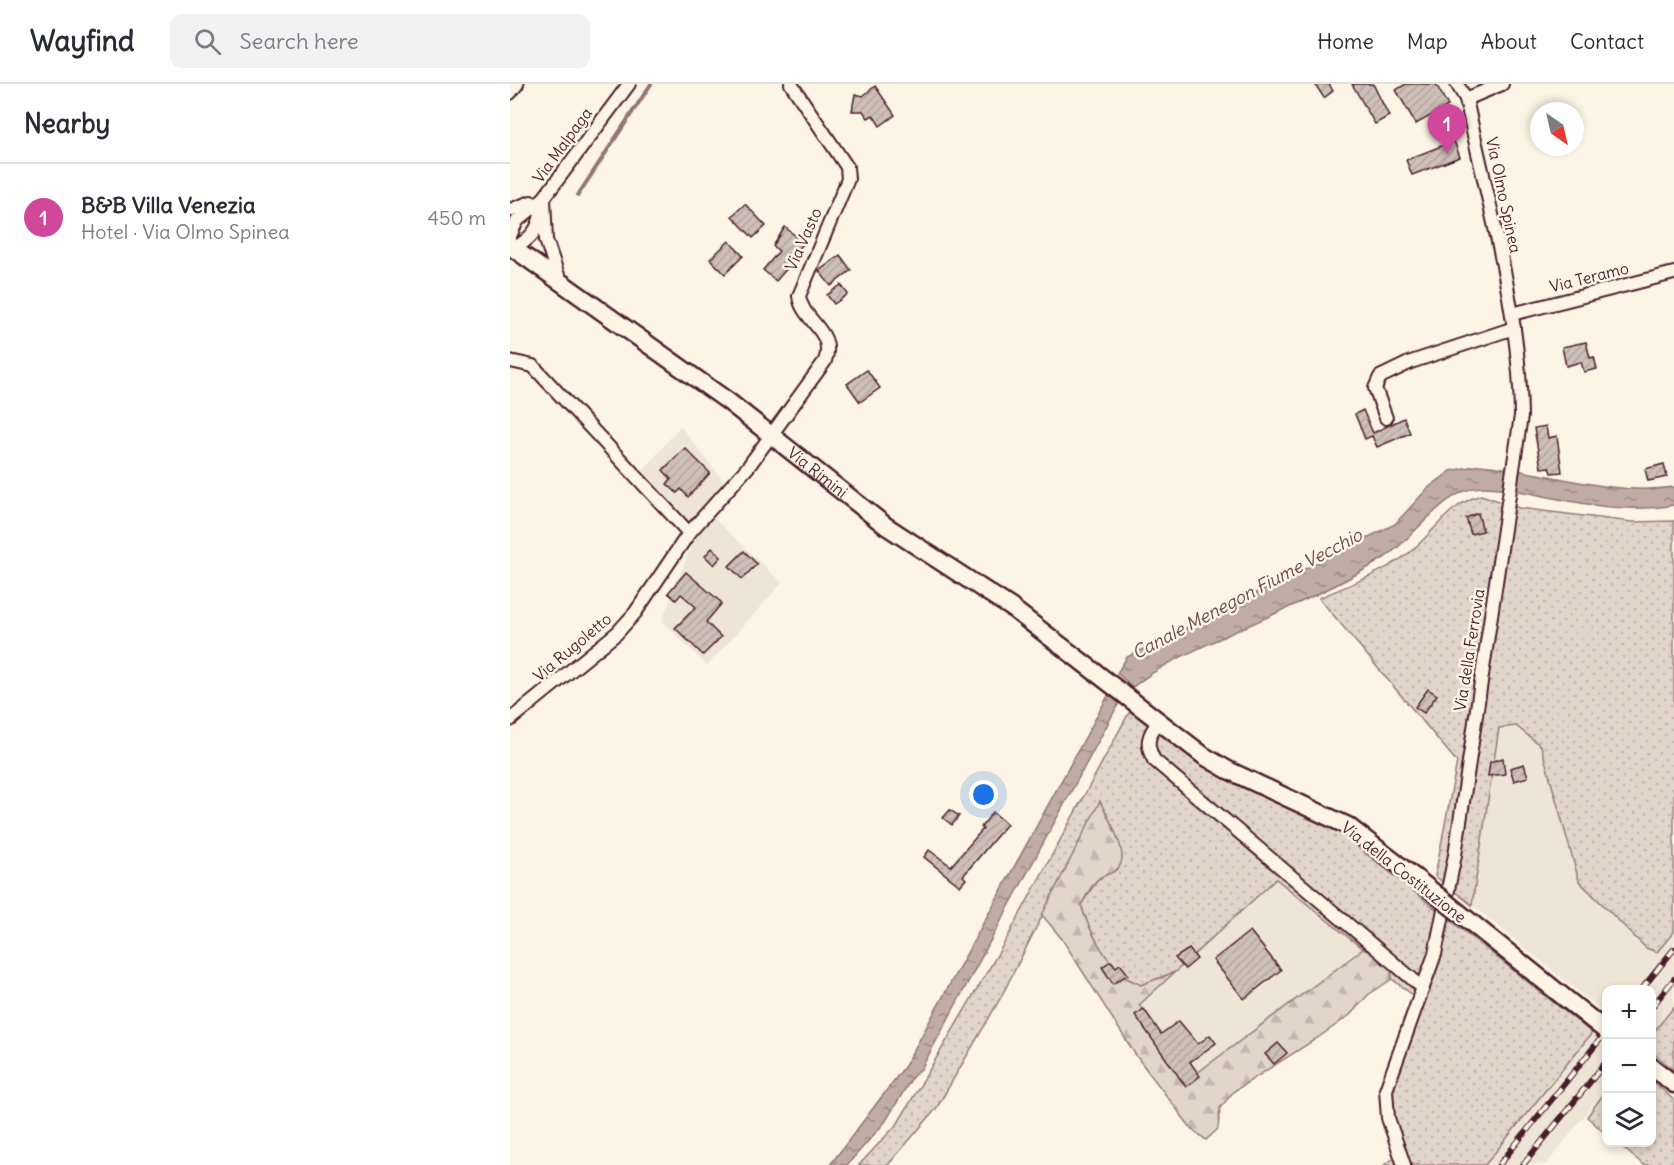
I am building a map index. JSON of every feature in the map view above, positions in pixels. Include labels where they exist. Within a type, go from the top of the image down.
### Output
[{"type":"main road","name":"Via Rimini","points":[[512,248],[772,435],[886,526],[1012,608],[1131,699]]},
{"type":"main road","name":"Via della Costituzione","points":[[1131,699],[1204,756],[1228,770],[1348,826],[1602,1028]]},
{"type":"main road","points":[[1656,1069],[1671,1082]]},
{"type":"street","points":[[510,93],[518,84]]},
{"type":"street","name":"Via Malpaga","points":[[544,198],[629,84]]},
{"type":"street","name":"Via Vasto","points":[[772,435],[815,377],[828,351],[823,333],[800,305],[799,296],[848,179],[847,166],[791,84]]},
{"type":"street","name":"Via Olmo Spinea","points":[[1457,84],[1466,99],[1512,314]]},
{"type":"street","points":[[1466,99],[1502,84]]},
{"type":"street","points":[[510,210],[544,198]]},
{"type":"street","points":[[544,198],[536,230],[512,248],[510,236],[517,221],[544,198]]},
{"type":"street","points":[[544,198],[546,240],[560,282]]},
{"type":"street","name":"Via Teramo","points":[[1512,314],[1674,273]]},
{"type":"street","name":"Via della Ferrovia","points":[[1404,1165],[1388,1118],[1386,1090],[1435,954],[1455,855],[1521,416],[1521,370],[1512,314]]},
{"type":"street","points":[[1386,418],[1375,388],[1380,377],[1411,362],[1514,328]]},
{"type":"street","points":[[510,361],[533,366],[689,533]]},
{"type":"street","name":"Via Rugoletto","points":[[510,720],[617,633],[635,613],[689,533],[748,467],[772,435]]},
{"type":"street","points":[[1159,721],[1149,735],[1149,751],[1154,760],[1423,988]]},
{"type":"shaded area","points":[[680,426],[727,485],[716,520],[782,583],[707,666],[662,621],[694,539],[643,471]]},
{"type":"shaded area","points":[[1516,726],[1541,746],[1579,881],[1646,948],[1657,952],[1674,932],[1674,1007],[1656,1029],[1656,985],[1602,985],[1602,1011],[1472,905],[1499,728]]},
{"type":"shaded area","points":[[1276,879],[1363,949],[1193,1076],[1139,1005]]},
{"type":"shaded area","points":[[1602,1020],[1602,1093],[1546,1165],[1485,1165]]},
{"type":"green space","points":[[1481,495],[1519,508],[1632,522],[1674,521],[1674,932],[1657,952],[1646,948],[1579,881],[1541,746],[1516,726],[1499,728],[1472,905],[1435,876],[1457,762],[1319,598],[1389,566],[1410,552],[1459,505]]},
{"type":"green space","points":[[1131,709],[1209,769],[1339,832],[1592,1033],[1485,1165],[1384,1165],[1402,1153],[1392,1122],[1392,1089],[1406,1026],[1403,1020],[1414,996],[1392,979],[1390,961],[1363,949],[1276,879],[1175,972],[1141,985],[1117,970],[1098,944],[1081,905],[1098,879],[1118,869],[1115,831],[1100,802],[1000,999],[936,1109],[888,1165],[859,1165],[898,1123],[1006,940]]},
{"type":"green space","points":[[1100,801],[1117,836],[1122,856],[1121,864],[1114,871],[1096,881],[1081,905],[1098,944],[1110,962],[1126,977],[1141,985],[1175,972],[1139,1005],[1193,1076],[1363,949],[1390,961],[1392,979],[1368,995],[1350,1015],[1234,1091],[1220,1108],[1218,1129],[1206,1140],[1191,1128],[1137,1057],[1062,939],[1042,915]]},
{"type":"green space","points":[[1674,1007],[1674,1070],[1656,1055],[1656,1029]]},
{"type":"green space","points":[[1656,1084],[1674,1100],[1674,1165],[1644,1165],[1622,1147],[1656,1147]]},
{"type":"green space","points":[[1602,1096],[1602,1130],[1587,1117]]},
{"type":"water","points":[[1479,465],[1601,486],[1650,489],[1674,487],[1674,505],[1641,508],[1609,507],[1504,488],[1481,487],[1467,490],[1441,506],[1384,558],[1345,580],[1187,654],[1154,672],[1133,687],[1117,673],[1127,657],[1395,524],[1428,488],[1451,471]]},
{"type":"water","points":[[1109,694],[1119,703],[921,1069],[913,1076],[885,1122],[847,1165],[830,1165],[905,1066]]},
{"type":"building","points":[[1315,84],[1329,84],[1333,91],[1324,98]]},
{"type":"building","points":[[1352,84],[1373,84],[1389,116],[1375,124]]},
{"type":"building","points":[[1406,84],[1436,84],[1448,106],[1416,124],[1396,90]]},
{"type":"building","points":[[875,86],[895,115],[880,126],[873,115],[868,118],[863,111],[852,111],[855,94],[863,96]]},
{"type":"building","points":[[1454,141],[1460,157],[1412,175],[1406,160]]},
{"type":"building","points":[[745,204],[766,226],[753,238],[732,216]]},
{"type":"building","points":[[785,227],[804,243],[794,254],[797,257],[776,281],[763,270],[779,251],[773,246]]},
{"type":"building","points":[[729,241],[743,256],[725,274],[710,259]]},
{"type":"building","points":[[840,255],[851,270],[831,286],[819,271]]},
{"type":"building","points":[[841,285],[848,294],[834,304],[827,295]]},
{"type":"building","points":[[1586,342],[1590,358],[1594,357],[1597,369],[1584,372],[1581,362],[1566,366],[1562,347]]},
{"type":"building","points":[[867,370],[880,388],[860,402],[847,384]]},
{"type":"building","points":[[1363,410],[1373,433],[1404,418],[1410,433],[1377,447],[1372,436],[1365,439],[1355,414]]},
{"type":"building","points":[[1546,426],[1548,438],[1557,436],[1562,472],[1551,473],[1549,467],[1541,468],[1534,428]]},
{"type":"building","points":[[685,448],[710,473],[688,497],[681,489],[677,493],[667,484],[671,479],[663,470]]},
{"type":"building","points":[[1664,464],[1667,477],[1648,481],[1645,469]]},
{"type":"building","points":[[1478,513],[1483,531],[1471,534],[1466,518]]},
{"type":"building","points":[[712,548],[721,557],[714,565],[705,556]]},
{"type":"building","points":[[744,551],[757,564],[742,579],[729,566]]},
{"type":"building","points":[[686,572],[722,603],[706,622],[721,637],[703,655],[675,628],[696,607],[681,594],[676,600],[668,593]]},
{"type":"building","points":[[1428,689],[1437,695],[1424,713],[1415,707]]},
{"type":"building","points":[[1503,758],[1505,774],[1488,776],[1490,762]]},
{"type":"building","points":[[1524,764],[1528,777],[1514,781],[1510,768]]},
{"type":"building","points":[[950,810],[959,816],[952,825],[943,818]]},
{"type":"building","points":[[993,812],[1007,824],[963,876],[966,879],[960,886],[924,857],[929,850],[951,866],[983,829],[981,827]]},
{"type":"building","points":[[1250,931],[1281,970],[1244,999],[1213,960]]},
{"type":"building","points":[[1189,949],[1197,959],[1185,969],[1175,958]]},
{"type":"building","points":[[1111,961],[1116,967],[1120,964],[1128,974],[1113,984],[1102,967]]},
{"type":"building","points":[[1144,1009],[1161,1034],[1179,1021],[1198,1044],[1210,1035],[1216,1043],[1190,1062],[1200,1076],[1186,1087],[1135,1015]]},
{"type":"building","points":[[1278,1043],[1287,1053],[1274,1064],[1265,1054]]},
{"type":"waterway","points":[[578,195],[651,84]]},
{"type":"railway","points":[[1645,985],[1674,949]]},
{"type":"railway","points":[[1656,1002],[1674,979]]},
{"type":"railway","points":[[1499,1165],[1602,1037]]},
{"type":"railway","points":[[1523,1165],[1602,1067]]},
{"type":"place","name":"B&B Villa Venezia","points":[[1447,154]]},
{"type":"water label","name":"Canale Menegon Fiume Vecchio","points":[[1247,594]]}]
